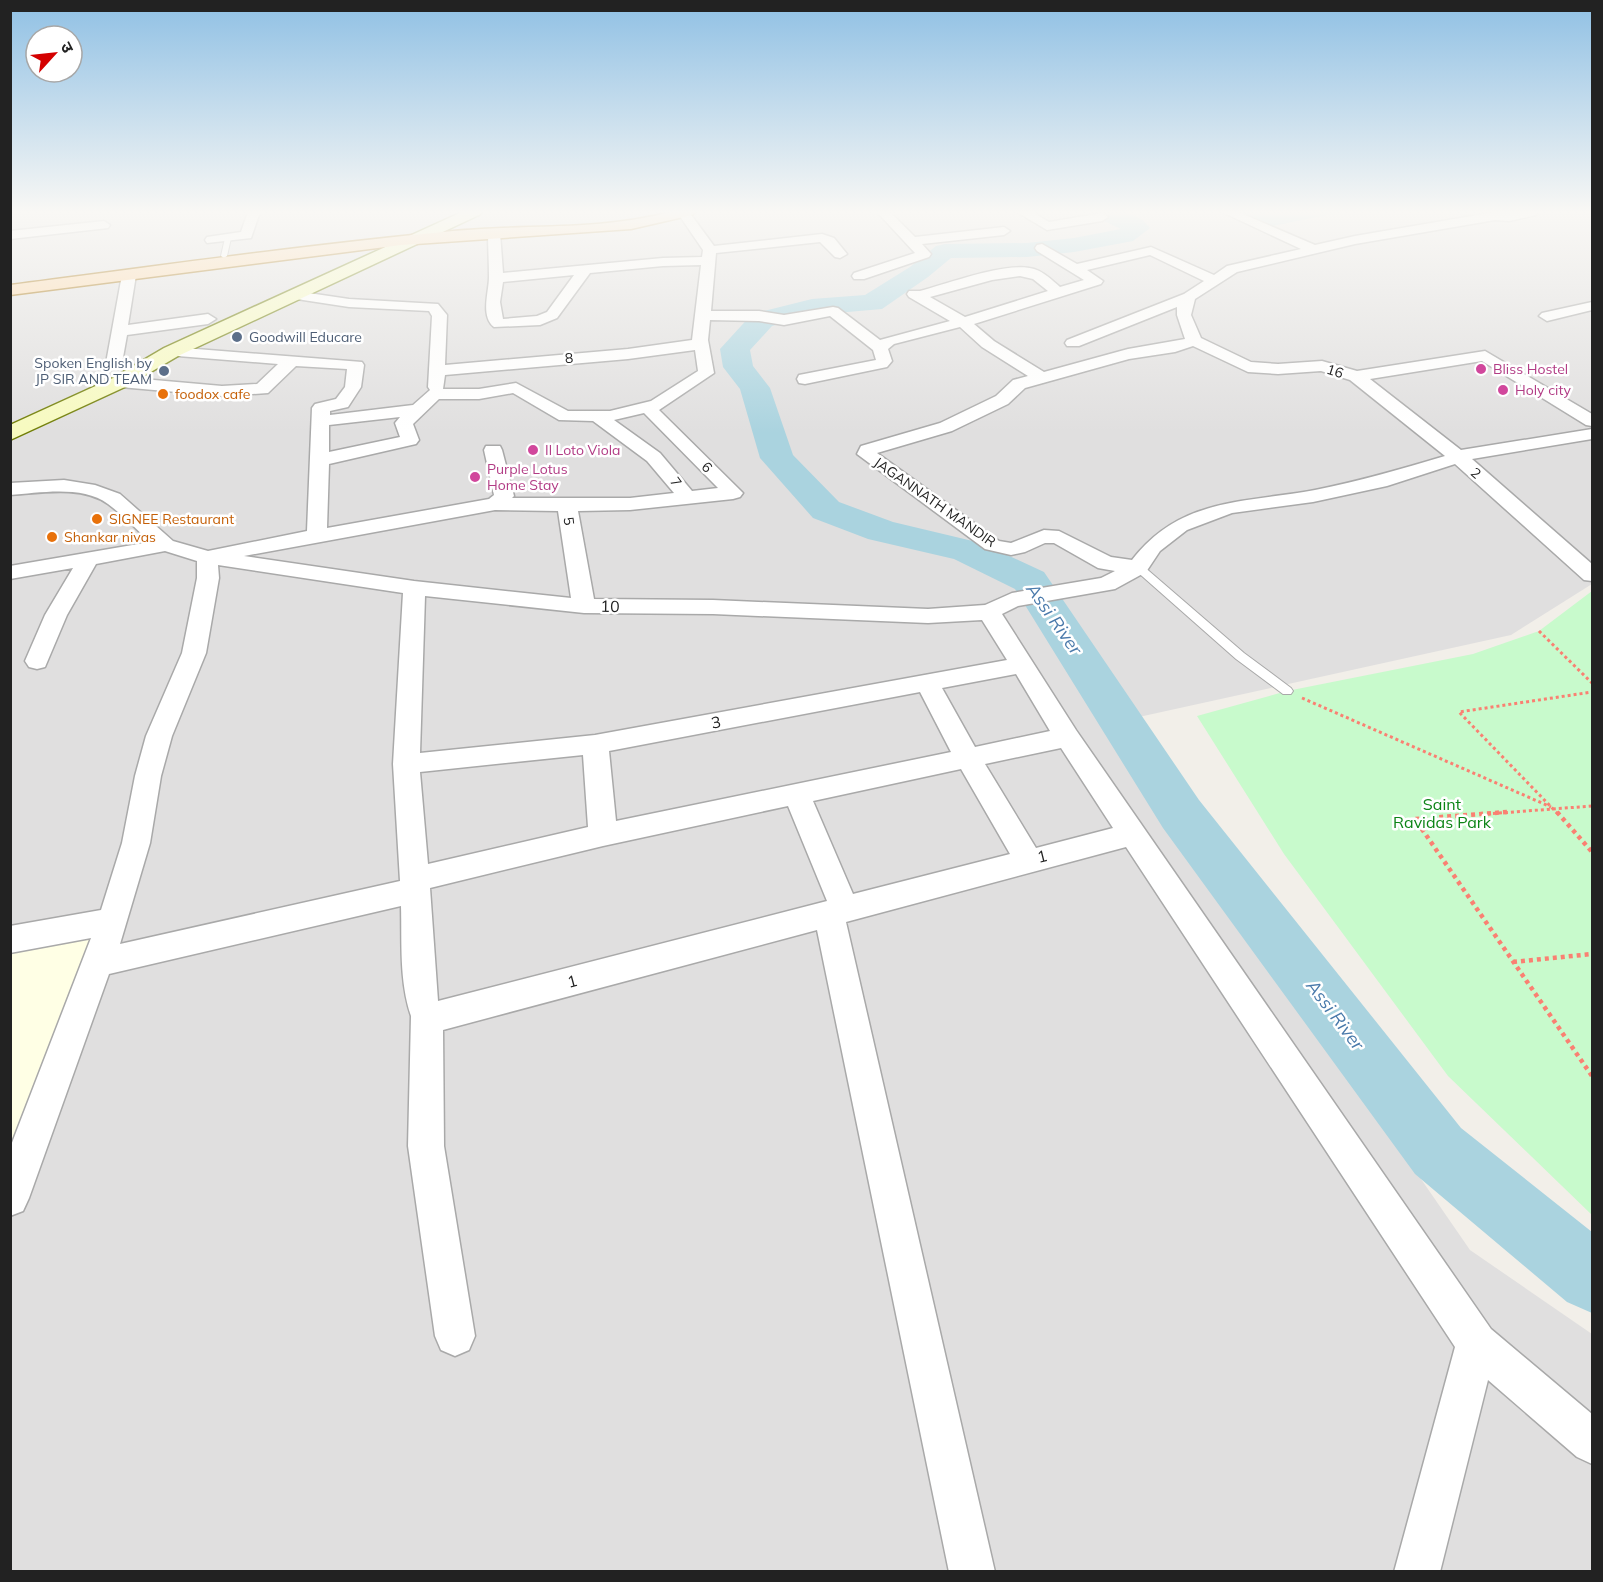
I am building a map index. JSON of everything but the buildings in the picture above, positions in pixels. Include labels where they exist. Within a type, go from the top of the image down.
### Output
[{"type":"main road","points":[[10,290],[43,286]]},
{"type":"street","points":[[117,373],[120,331],[127,286]]},
{"type":"street","points":[[10,434],[117,373],[171,352],[315,286]]},
{"type":"street","points":[[495,286],[493,302],[496,322],[508,324],[540,320],[552,315],[573,286]]},
{"type":"street","points":[[320,460],[410,440],[404,423],[435,394],[479,394],[516,388],[565,416],[610,416],[657,405],[706,373],[701,344],[706,286]]},
{"type":"street","points":[[955,286],[916,295],[963,322],[988,344],[1041,377]]},
{"type":"street","points":[[1050,286],[1059,294]]},
{"type":"street","points":[[880,348],[888,341],[963,322],[1082,286]]},
{"type":"street","points":[[1073,343],[1189,297],[1208,286]]},
{"type":"street","points":[[295,295],[349,303],[433,307],[441,315],[435,394]]},
{"type":"street","points":[[1189,297],[1184,308],[1184,315],[1194,341]]},
{"type":"street","points":[[1547,316],[1593,306]]},
{"type":"street","points":[[703,315],[759,316],[784,320],[833,310],[880,348],[884,361],[881,364],[806,379]]},
{"type":"street","points":[[120,331],[208,319]]},
{"type":"street","name":"16","points":[[1194,341],[1248,367],[1278,369],[1322,366],[1356,376],[1481,356],[1491,357],[1593,421]]},
{"type":"street","name":"JAGANNATH MANDIR","points":[[1138,567],[1106,563],[1059,537],[1040,536],[1013,549],[992,545],[867,453],[868,450],[877,446],[946,427],[1002,400],[1019,384],[1128,354],[1175,347],[1194,341]]},
{"type":"street","name":"8","points":[[437,371],[628,354],[701,344]]},
{"type":"street","points":[[171,352],[356,365],[353,387],[342,403],[321,408],[317,535]]},
{"type":"street","points":[[117,373],[182,386],[222,391],[262,389],[291,361]]},
{"type":"street","name":"2","points":[[1356,376],[1458,457],[1593,575]]},
{"type":"street","name":"6","points":[[647,407],[733,493],[687,497]]},
{"type":"street","points":[[320,422],[417,410]]},
{"type":"street","name":"7","points":[[567,505],[630,504],[687,497],[667,470],[640,446],[612,429],[598,416]]},
{"type":"street","points":[[1138,567],[1153,547],[1180,526],[1228,508],[1313,496],[1387,480],[1475,452],[1593,434]]},
{"type":"street","points":[[493,450],[504,496],[495,504]]},
{"type":"street","points":[[10,489],[64,486],[88,489],[113,498],[166,544]]},
{"type":"street","name":"5","points":[[207,557],[495,504],[567,505],[584,606]]},
{"type":"street","points":[[10,573],[166,544]]},
{"type":"street","name":"10","points":[[166,544],[207,557],[414,588],[584,606],[928,616],[1001,606],[1107,585],[1138,567]]},
{"type":"street","points":[[10,1198],[114,921],[136,843],[148,776],[159,736],[194,654],[208,578],[207,557]]},
{"type":"street","points":[[37,661],[56,615],[88,560]]},
{"type":"street","points":[[414,588],[406,764],[419,974],[422,1001],[427,1016],[426,1146],[455,1336]]},
{"type":"street","points":[[1001,606],[1023,665],[1067,737],[1477,1342],[1593,1442]]},
{"type":"street","name":"3","points":[[406,764],[595,744],[1023,665]]},
{"type":"street","points":[[927,683],[1028,860]]},
{"type":"street","points":[[98,963],[603,835],[1067,737]]},
{"type":"street","points":[[595,744],[603,835]]},
{"type":"street","points":[[797,794],[837,912],[925,1365],[972,1572]]},
{"type":"street","name":"1","points":[[427,1016],[438,1016],[1133,834]]},
{"type":"street","points":[[10,940],[114,921]]},
{"type":"street","points":[[1417,1572],[1477,1342]]},
{"type":"lane","points":[[1138,567],[1239,656],[1287,691]]},
{"type":"path","points":[[1539,631],[1593,684]]},
{"type":"path","points":[[1287,691],[1554,809]]},
{"type":"path","points":[[1593,692],[1459,712],[1593,852]]},
{"type":"path","points":[[1593,806],[1415,819],[1593,1076]]},
{"type":"path","points":[[1513,962],[1593,954]]},
{"type":"shaded area","points":[[11,286],[1592,286],[1592,584],[1511,635],[1107,724],[1470,1250],[1592,1334],[1592,1571],[11,1571]]},
{"type":"shaded area","points":[[113,921],[11,1198],[11,940]]},
{"type":"green space","name":"Saint Ravidas Park","points":[[1592,591],[1592,1215],[1448,1076],[1284,854],[1197,716],[1287,691],[1473,654],[1539,631]]},
{"type":"waterway","name":"Assi River","points":[[898,286],[872,303],[812,307],[762,320],[735,349],[738,367],[755,388],[777,458],[826,510],[881,531],[967,551],[1030,581],[1181,814],[1438,1151],[1592,1277]]},
{"type":"place","name":"Goodwill Educare","points":[[237,337]]},
{"type":"place","name":"Bliss Hostel","points":[[1481,369]]},
{"type":"place","name":"Spoken English by JP SIR AND TEAM","points":[[164,371]]},
{"type":"place","name":"Holy city","points":[[1503,390]]},
{"type":"place","name":"foodox cafe","points":[[163,394]]},
{"type":"place","name":"Il Loto Viola","points":[[533,450]]},
{"type":"place","name":"Purple Lotus Home Stay","points":[[475,477]]},
{"type":"place","name":"SIGNEE Restaurant","points":[[97,519]]},
{"type":"place","name":"Shankar nivas","points":[[52,537]]}]
